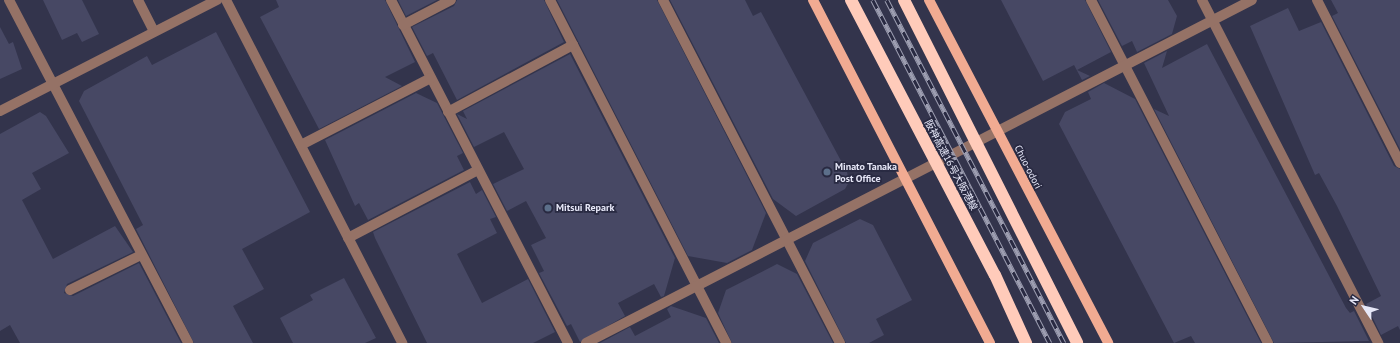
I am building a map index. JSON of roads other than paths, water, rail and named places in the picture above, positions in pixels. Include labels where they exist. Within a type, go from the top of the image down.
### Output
[{"type":"highway","name":"阪神高速16号大阪港線","points":[[851,0],[995,275],[1026,343]]},
{"type":"highway","points":[[904,0],[1077,343]]},
{"type":"main road","points":[[813,0],[990,343]]},
{"type":"main road","name":"Chuo-odori","points":[[929,0],[1108,343]]},
{"type":"street","points":[[9,0],[51,85],[188,343]]},
{"type":"street","points":[[138,0],[154,31]]},
{"type":"street","points":[[0,111],[154,31],[218,0]]},
{"type":"street","points":[[226,0],[402,343]]},
{"type":"street","points":[[391,0],[568,343]]},
{"type":"street","points":[[404,25],[451,0]]},
{"type":"street","points":[[550,0],[726,343]]},
{"type":"street","points":[[663,0],[840,343]]},
{"type":"street","points":[[1091,0],[1268,343]]},
{"type":"street","points":[[1202,0],[1378,343]]},
{"type":"street","points":[[586,343],[1252,0]]},
{"type":"street","points":[[1317,0],[1400,163]]},
{"type":"street","points":[[448,112],[573,45]]},
{"type":"street","points":[[301,145],[431,78]]},
{"type":"street","points":[[348,238],[478,170]]},
{"type":"street","points":[[70,290],[141,255]]},
{"type":"railway","points":[[873,0],[1050,343]]},
{"type":"railway","points":[[887,0],[1064,343]]},
{"type":"place","name":"Minato Tanaka Post Office","points":[[827,172]]},
{"type":"place","name":"Mitsui Repark","points":[[548,208]]}]
